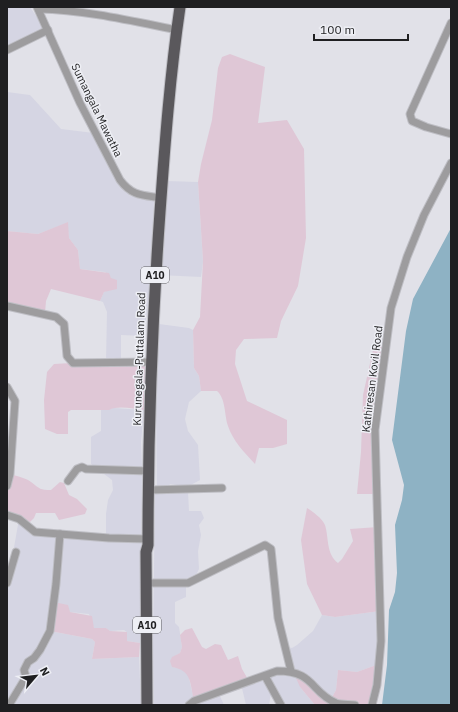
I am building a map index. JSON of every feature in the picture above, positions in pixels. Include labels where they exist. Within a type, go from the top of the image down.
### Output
[{"type":"highway","name":"Kurunegala-Puttalam Road","points":[[152,705],[149,583],[146,552],[148,542],[151,362],[165,130],[180,7]]},
{"type":"highway","name":"Kurunegala-Puttalam Road","points":[[147,705],[149,583]]},
{"type":"street","points":[[38,8],[116,18],[177,30]]},
{"type":"street","name":"Sumangala Mawatha","points":[[38,8],[80,103],[120,180],[127,188],[137,195],[161,198]]},
{"type":"street","points":[[451,23],[410,114],[412,121],[426,127],[451,134]]},
{"type":"street","points":[[7,50],[48,30]]},
{"type":"street","name":"Kathiresan Kovil Road","points":[[372,705],[381,641],[375,430],[391,308],[424,215],[451,163]]},
{"type":"street","points":[[7,306],[56,317],[60,320],[64,324],[67,356],[73,363],[151,362]]},
{"type":"street","points":[[7,388],[15,401],[10,474],[7,486]]},
{"type":"street","points":[[68,481],[77,469],[82,467],[86,469],[149,471]]},
{"type":"street","points":[[149,490],[222,488]]},
{"type":"street","points":[[7,515],[19,519],[35,532],[148,542]]},
{"type":"street","points":[[9,705],[26,677],[24,670],[28,662],[34,658],[50,630],[56,584],[60,534]]},
{"type":"street","points":[[149,583],[188,583],[266,545],[271,549],[278,618],[291,671]]},
{"type":"street","points":[[7,583],[16,552]]},
{"type":"street","points":[[189,705],[194,700],[277,671],[291,671],[303,676],[327,697],[337,703],[355,705]]},
{"type":"street","points":[[265,676],[281,705]]},
{"type":"shaded area","points":[[7,7],[30,7],[44,28],[7,46]]},
{"type":"shaded area","points":[[230,54],[265,67],[258,123],[287,120],[304,149],[306,238],[298,286],[281,321],[277,338],[244,339],[236,350],[235,364],[247,401],[287,420],[287,444],[273,448],[259,448],[255,464],[239,446],[230,431],[220,394],[217,391],[201,391],[199,376],[194,368],[193,330],[200,317],[203,261],[198,182],[212,120],[218,68],[222,57]]},
{"type":"shaded area","points":[[7,92],[30,95],[61,129],[94,133],[119,180],[130,196],[154,200],[150,287],[144,336],[121,335],[121,359],[106,361],[107,312],[103,302],[100,301],[104,292],[109,290],[111,278],[105,272],[80,269],[78,250],[69,238],[67,223],[38,234],[7,231]]},
{"type":"shaded area","points":[[166,181],[198,182],[203,262],[201,277],[159,275]]},
{"type":"shaded area","points":[[68,222],[69,238],[78,250],[80,269],[109,273],[111,278],[117,280],[117,289],[104,292],[100,301],[51,289],[46,301],[45,313],[7,305],[7,231],[38,234]]},
{"type":"shaded area","points":[[159,324],[189,328],[193,330],[194,368],[199,376],[201,391],[189,402],[185,419],[188,431],[198,445],[200,480],[187,487],[171,484],[157,489],[156,399]]},
{"type":"shaded area","points":[[386,343],[375,430],[378,494],[357,494],[361,452],[363,395],[373,350]]},
{"type":"shaded area","points":[[106,361],[117,366],[145,366],[144,410],[121,408],[109,410],[71,410],[68,412],[68,434],[57,434],[45,429],[44,400],[47,372],[54,364]]},
{"type":"shaded area","points":[[114,408],[144,410],[141,442],[140,643],[127,641],[127,632],[124,630],[110,631],[106,628],[94,628],[89,614],[70,612],[68,610],[50,631],[92,639],[95,642],[92,659],[139,657],[141,705],[7,705],[7,587],[19,519],[30,529],[106,537],[106,514],[108,500],[113,490],[112,480],[91,464],[91,437],[101,431],[101,410]]},
{"type":"shaded area","points":[[10,474],[26,479],[38,488],[44,490],[51,490],[60,482],[64,483],[69,495],[77,499],[87,509],[85,514],[59,520],[55,513],[36,513],[30,522],[7,515],[7,486]]},
{"type":"shaded area","points":[[155,492],[188,492],[189,511],[201,511],[204,518],[199,525],[201,535],[198,551],[199,569],[196,575],[186,581],[186,597],[175,602],[175,623],[179,627],[182,647],[180,653],[173,657],[172,667],[181,668],[188,674],[194,700],[218,692],[224,705],[192,705],[193,701],[181,705],[154,705],[153,646]]},
{"type":"shaded area","points":[[307,508],[324,522],[331,555],[338,563],[353,541],[350,529],[378,527],[380,611],[335,617],[322,615],[307,584],[301,540]]},
{"type":"shaded area","points":[[54,602],[68,605],[70,612],[92,616],[94,628],[106,628],[110,631],[127,632],[127,641],[140,643],[139,657],[92,659],[95,642],[92,639],[50,631]]},
{"type":"shaded area","points":[[380,611],[379,664],[357,672],[338,670],[336,690],[331,699],[300,687],[315,705],[281,705],[272,688],[269,705],[246,705],[241,684],[291,671],[285,646],[292,648],[297,645],[313,631],[322,615],[335,617]]},
{"type":"shaded area","points":[[192,628],[202,647],[206,649],[215,644],[221,645],[228,660],[238,656],[242,669],[249,681],[194,701],[191,684],[187,675],[183,671],[172,667],[170,661],[172,657],[180,653],[182,647],[180,635],[185,630]]},
{"type":"shaded area","points":[[379,664],[372,705],[315,705],[300,687],[296,678],[297,675],[331,699],[336,690],[338,670],[357,672]]},
{"type":"water","points":[[451,228],[451,705],[382,705],[387,665],[389,610],[395,592],[397,573],[395,525],[402,500],[404,485],[392,440],[406,331],[413,299]]}]
